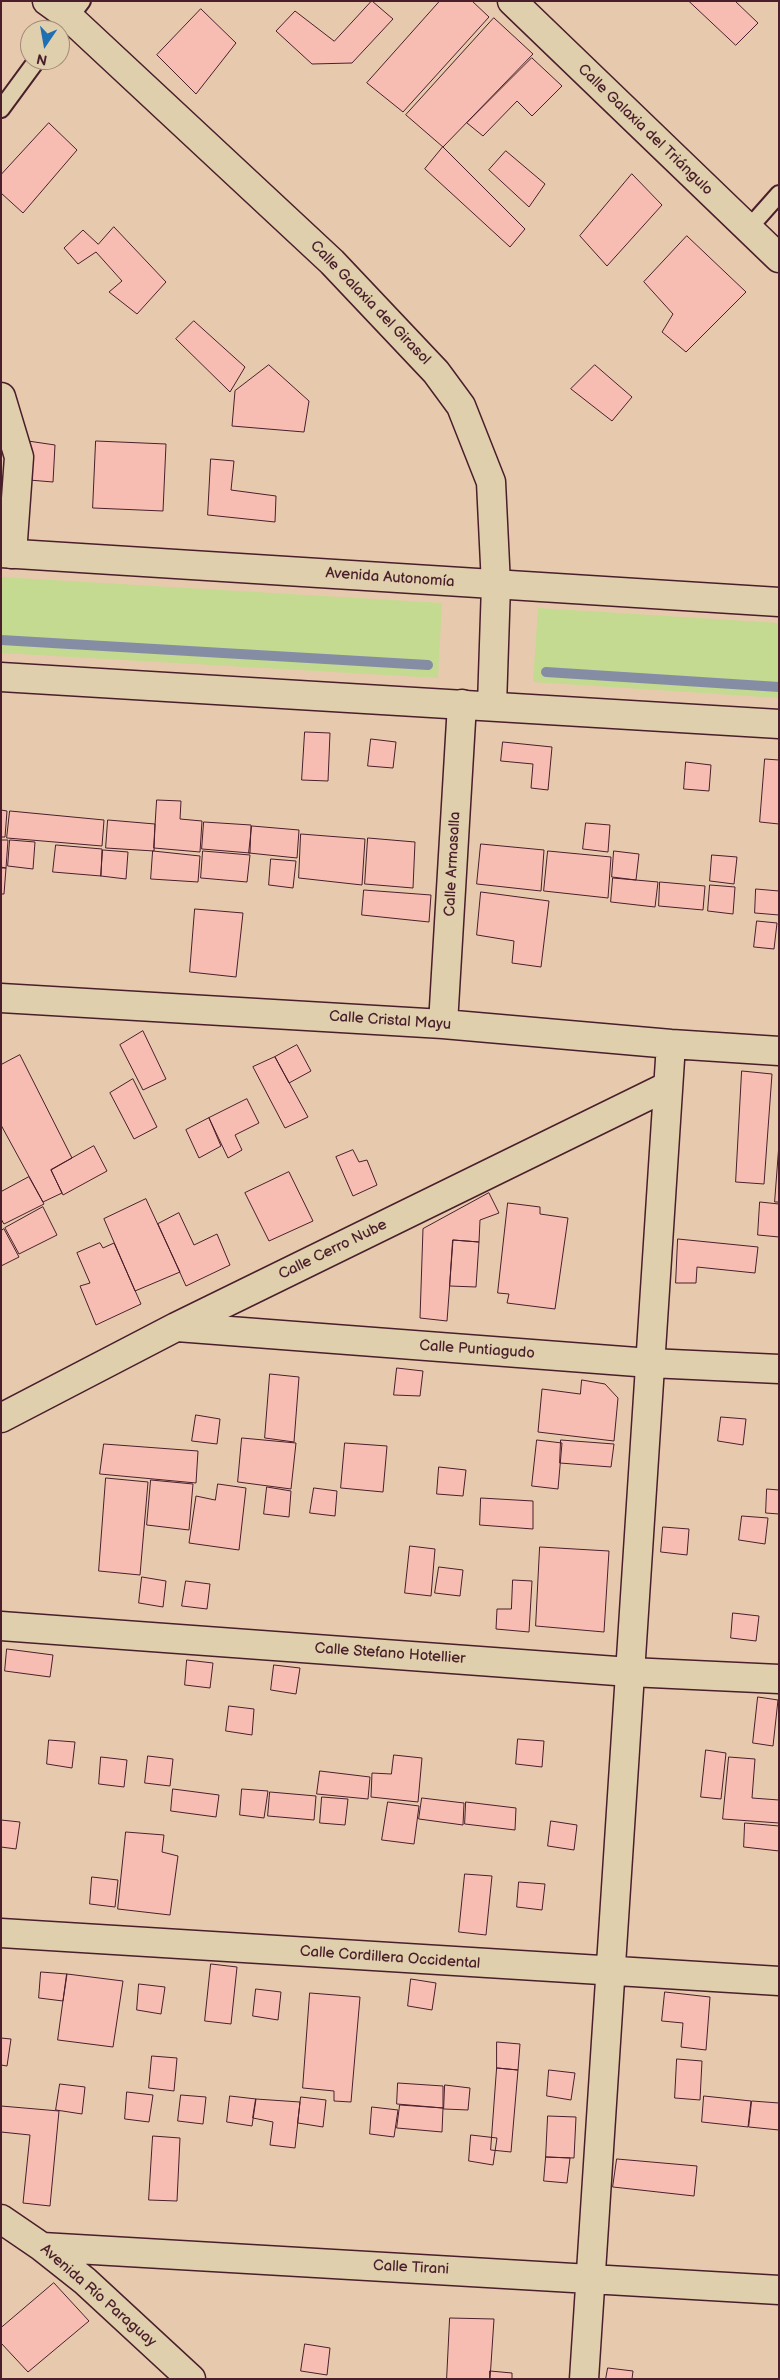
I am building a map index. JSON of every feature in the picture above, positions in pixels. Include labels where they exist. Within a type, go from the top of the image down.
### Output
[{"type":"street","name":"Calle Galaxia del Girasol","points":[[47,1],[70,16],[332,262],[436,372],[462,406],[491,482],[496,585],[492,705]]},
{"type":"street","name":"Calle Galaxia del Triángulo","points":[[512,1],[779,258]]},
{"type":"street","points":[[1,397],[19,457],[7,553]]},
{"type":"street","name":"Avenida Autonomía","points":[[7,553],[779,602]]},
{"type":"street","points":[[1,677],[492,705],[779,724]]},
{"type":"street","name":"Calle Armasalla","points":[[443,1024],[462,704]]},
{"type":"street","name":"Calle Cristal Mayu","points":[[1,998],[443,1024],[671,1044],[779,1051]]},
{"type":"street","points":[[584,2379],[671,1044]]},
{"type":"street","name":"Calle Cerro Nube","points":[[2,1424],[176,1327],[668,1086]]},
{"type":"street","name":"Calle Puntiagudo","points":[[176,1327],[650,1363],[779,1370]]},
{"type":"street","name":"Calle Stefano Hotellier","points":[[1,1626],[630,1672],[779,1679]]},
{"type":"street","name":"Calle Cordillera Occidental","points":[[1,1933],[779,1981]]},
{"type":"street","name":"Avenida Río Paraguay","points":[[1,2219],[42,2247],[85,2281],[191,2379]]},
{"type":"street","name":"Calle Tirani","points":[[42,2247],[779,2290]]},
{"type":"lane","points":[[1,109],[30,70]]},
{"type":"lane","points":[[748,229],[779,194]]},
{"type":"green space","points":[[1,577],[442,603],[438,678],[1,653]]},
{"type":"green space","points":[[538,608],[779,623],[779,698],[533,682]]},
{"type":"building","points":[[372,1],[393,19],[352,63],[312,64],[276,31],[295,11],[334,41]]},
{"type":"building","points":[[440,1],[472,1],[489,17],[403,112],[367,83]]},
{"type":"building","points":[[689,1],[735,1],[758,23],[736,45]]},
{"type":"building","points":[[201,9],[236,43],[196,94],[157,55]]},
{"type":"building","points":[[494,18],[533,54],[443,147],[406,115]]},
{"type":"building","points":[[532,58],[562,86],[532,116],[517,101],[483,136],[467,123]]},
{"type":"building","points":[[49,123],[77,150],[23,213],[1,193],[1,175]]},
{"type":"building","points":[[443,147],[525,229],[510,247],[425,169]]},
{"type":"building","points":[[506,151],[545,184],[529,207],[489,170]]},
{"type":"building","points":[[632,174],[662,205],[607,266],[580,236]]},
{"type":"building","points":[[114,227],[166,282],[137,314],[109,292],[122,281],[96,252],[78,264],[64,248],[83,230],[98,244]]},
{"type":"building","points":[[687,236],[746,292],[686,352],[662,332],[673,314],[644,282]]},
{"type":"building","points":[[194,321],[245,367],[230,392],[176,339]]},
{"type":"building","points":[[269,365],[309,401],[304,432],[232,426],[235,391]]},
{"type":"building","points":[[595,365],[632,397],[612,421],[571,389]]},
{"type":"building","points":[[28,441],[55,445],[53,482],[29,480]]},
{"type":"building","points":[[96,441],[166,444],[163,511],[93,508]]},
{"type":"building","points":[[211,459],[234,461],[231,490],[276,496],[275,522],[208,515]]},
{"type":"building","points":[[305,732],[330,733],[328,781],[302,780]]},
{"type":"building","points":[[371,739],[396,742],[393,768],[368,766]]},
{"type":"building","points":[[503,742],[552,747],[548,790],[531,788],[533,764],[501,761]]},
{"type":"building","points":[[765,759],[779,760],[779,824],[760,822]]},
{"type":"building","points":[[686,762],[711,765],[709,791],[684,789]]},
{"type":"building","points":[[157,800],[181,801],[180,819],[202,821],[200,852],[154,848]]},
{"type":"building","points":[[1,810],[7,811],[5,837],[1,837]]},
{"type":"building","points":[[10,811],[104,820],[102,846],[7,838]]},
{"type":"building","points":[[108,820],[155,824],[154,851],[106,848]]},
{"type":"building","points":[[204,822],[251,825],[250,853],[202,849]]},
{"type":"building","points":[[586,823],[610,825],[608,852],[583,849]]},
{"type":"building","points":[[252,826],[299,830],[297,858],[249,853]]},
{"type":"building","points":[[301,834],[365,839],[362,885],[299,878]]},
{"type":"building","points":[[368,838],[415,842],[413,888],[365,884]]},
{"type":"building","points":[[1,840],[8,840],[6,868],[1,867]]},
{"type":"building","points":[[10,840],[35,842],[33,869],[8,866]]},
{"type":"building","points":[[481,844],[544,850],[541,891],[477,884]]},
{"type":"building","points":[[56,845],[102,849],[101,876],[53,872]]},
{"type":"building","points":[[103,850],[128,852],[126,879],[101,876]]},
{"type":"building","points":[[153,851],[200,856],[198,882],[151,879]]},
{"type":"building","points":[[203,851],[250,855],[247,882],[201,878]]},
{"type":"building","points":[[548,851],[611,857],[608,898],[544,891]]},
{"type":"building","points":[[614,851],[639,854],[636,880],[612,877]]},
{"type":"building","points":[[712,855],[737,857],[734,884],[710,881]]},
{"type":"building","points":[[271,859],[296,861],[293,888],[269,885]]},
{"type":"building","points":[[1,868],[6,868],[4,894],[1,894]]},
{"type":"building","points":[[613,878],[658,882],[655,907],[611,902]]},
{"type":"building","points":[[660,882],[705,886],[703,910],[659,906]]},
{"type":"building","points":[[710,885],[735,887],[733,914],[708,911]]},
{"type":"building","points":[[756,889],[779,891],[779,915],[755,913]]},
{"type":"building","points":[[364,890],[431,895],[429,922],[362,915]]},
{"type":"building","points":[[481,892],[549,901],[541,967],[512,963],[514,941],[477,935]]},
{"type":"building","points":[[195,909],[243,913],[236,977],[190,972]]},
{"type":"building","points":[[757,921],[777,923],[774,949],[754,947]]},
{"type":"building","points":[[143,1031],[166,1079],[143,1090],[120,1045]]},
{"type":"building","points":[[297,1045],[311,1071],[289,1083],[275,1057]]},
{"type":"building","points":[[20,1055],[72,1158],[51,1170],[62,1193],[43,1202],[1,1125],[1,1065]]},
{"type":"building","points":[[275,1057],[308,1117],[285,1128],[253,1067]]},
{"type":"building","points":[[742,1071],[772,1074],[764,1184],[736,1182]]},
{"type":"building","points":[[133,1079],[157,1127],[134,1139],[110,1093]]},
{"type":"building","points":[[247,1099],[259,1123],[235,1135],[242,1150],[228,1158],[209,1118]]},
{"type":"building","points":[[209,1118],[221,1146],[199,1158],[186,1130]]},
{"type":"building","points":[[779,1144],[779,1202],[775,1202]]},
{"type":"building","points":[[94,1146],[107,1171],[63,1195],[51,1170]]},
{"type":"building","points":[[353,1150],[359,1162],[367,1160],[377,1185],[353,1196],[336,1157]]},
{"type":"building","points":[[289,1172],[313,1221],[269,1241],[245,1193]]},
{"type":"building","points":[[29,1177],[44,1204],[4,1224],[1,1219],[1,1192]]},
{"type":"building","points":[[489,1193],[499,1213],[480,1220],[479,1242],[453,1240],[447,1321],[420,1318],[423,1229]]},
{"type":"building","points":[[146,1199],[180,1272],[135,1291],[104,1219]]},
{"type":"building","points":[[760,1202],[779,1204],[779,1237],[758,1235]]},
{"type":"building","points":[[508,1203],[540,1207],[540,1214],[568,1218],[555,1309],[507,1303],[509,1294],[498,1293]]},
{"type":"building","points":[[43,1207],[57,1235],[19,1254],[5,1228]]},
{"type":"building","points":[[179,1213],[194,1245],[217,1234],[230,1265],[186,1286],[158,1224]]},
{"type":"building","points":[[4,1229],[19,1257],[1,1266],[1,1231]]},
{"type":"building","points":[[678,1239],[758,1247],[755,1273],[697,1267],[696,1283],[676,1283]]},
{"type":"building","points":[[453,1240],[479,1242],[476,1287],[450,1286]]},
{"type":"building","points":[[100,1243],[103,1248],[114,1243],[141,1304],[96,1325],[80,1286],[90,1283],[77,1253]]},
{"type":"building","points":[[397,1368],[423,1371],[420,1396],[394,1395]]},
{"type":"building","points":[[270,1374],[299,1377],[294,1442],[265,1438]]},
{"type":"building","points":[[582,1380],[605,1384],[618,1398],[614,1441],[538,1432],[542,1389],[580,1394]]},
{"type":"building","points":[[196,1415],[220,1419],[217,1444],[192,1441]]},
{"type":"building","points":[[721,1417],[746,1419],[743,1445],[718,1441]]},
{"type":"building","points":[[242,1438],[296,1443],[291,1489],[238,1482]]},
{"type":"building","points":[[537,1440],[562,1443],[558,1489],[532,1486]]},
{"type":"building","points":[[561,1440],[614,1444],[611,1467],[560,1463]]},
{"type":"building","points":[[345,1443],[387,1446],[383,1492],[341,1488]]},
{"type":"building","points":[[104,1444],[198,1451],[196,1483],[100,1474]]},
{"type":"building","points":[[439,1467],[466,1470],[463,1496],[437,1494]]},
{"type":"building","points":[[106,1478],[148,1482],[140,1575],[99,1571]]},
{"type":"building","points":[[151,1480],[193,1484],[189,1530],[147,1525]]},
{"type":"building","points":[[218,1484],[246,1488],[239,1550],[189,1543],[196,1496],[215,1500]]},
{"type":"building","points":[[267,1487],[291,1491],[289,1517],[264,1514]]},
{"type":"building","points":[[314,1488],[337,1491],[335,1516],[310,1513]]},
{"type":"building","points":[[767,1489],[779,1490],[779,1514],[766,1513]]},
{"type":"building","points":[[481,1498],[533,1501],[533,1529],[480,1525]]},
{"type":"building","points":[[742,1516],[768,1518],[765,1544],[739,1540]]},
{"type":"building","points":[[663,1527],[689,1529],[687,1555],[661,1552]]},
{"type":"building","points":[[410,1546],[435,1549],[431,1596],[405,1593]]},
{"type":"building","points":[[540,1547],[609,1551],[604,1632],[536,1626]]},
{"type":"building","points":[[439,1567],[463,1570],[460,1596],[435,1593]]},
{"type":"building","points":[[142,1577],[166,1581],[163,1607],[139,1603]]},
{"type":"building","points":[[513,1580],[532,1581],[529,1632],[496,1629],[497,1609],[511,1609]]},
{"type":"building","points":[[186,1581],[210,1584],[207,1609],[182,1606]]},
{"type":"building","points":[[733,1613],[759,1616],[756,1641],[731,1638]]},
{"type":"building","points":[[7,1649],[53,1655],[50,1677],[5,1671]]},
{"type":"building","points":[[187,1660],[213,1663],[210,1688],[185,1685]]},
{"type":"building","points":[[274,1665],[300,1668],[296,1694],[271,1690]]},
{"type":"building","points":[[758,1697],[778,1700],[773,1746],[753,1743]]},
{"type":"building","points":[[229,1706],[254,1709],[252,1735],[226,1731]]},
{"type":"building","points":[[518,1739],[544,1741],[542,1767],[516,1764]]},
{"type":"building","points":[[49,1740],[75,1742],[72,1768],[47,1764]]},
{"type":"building","points":[[706,1750],[726,1753],[721,1799],[701,1797]]},
{"type":"building","points":[[394,1755],[422,1758],[418,1802],[371,1797],[372,1773],[391,1774]]},
{"type":"building","points":[[148,1756],[173,1759],[170,1786],[145,1783]]},
{"type":"building","points":[[101,1757],[127,1760],[124,1787],[99,1784]]},
{"type":"building","points":[[729,1757],[755,1759],[752,1798],[779,1800],[779,1823],[723,1819]]},
{"type":"building","points":[[320,1771],[370,1777],[368,1799],[317,1794]]},
{"type":"building","points":[[173,1789],[219,1795],[216,1817],[171,1811]]},
{"type":"building","points":[[242,1789],[268,1791],[264,1818],[240,1815]]},
{"type":"building","points":[[270,1792],[316,1796],[314,1820],[268,1816]]},
{"type":"building","points":[[322,1797],[348,1799],[345,1825],[320,1823]]},
{"type":"building","points":[[422,1798],[464,1803],[463,1825],[419,1819]]},
{"type":"building","points":[[388,1802],[419,1806],[414,1844],[382,1840]]},
{"type":"building","points":[[466,1802],[516,1808],[515,1830],[465,1824]]},
{"type":"building","points":[[1,1820],[20,1822],[16,1849],[1,1847]]},
{"type":"building","points":[[551,1821],[577,1825],[574,1850],[548,1846]]},
{"type":"building","points":[[745,1823],[779,1826],[779,1851],[744,1847]]},
{"type":"building","points":[[126,1832],[164,1835],[162,1852],[178,1856],[170,1915],[118,1909]]},
{"type":"building","points":[[465,1874],[492,1876],[486,1935],[459,1932]]},
{"type":"building","points":[[92,1877],[118,1880],[115,1907],[90,1904]]},
{"type":"building","points":[[519,1882],[545,1884],[542,1910],[517,1907]]},
{"type":"building","points":[[211,1964],[237,1967],[231,2024],[205,2021]]},
{"type":"building","points":[[41,1972],[67,1974],[63,2001],[39,1998]]},
{"type":"building","points":[[67,1974],[123,1981],[113,2047],[58,2040]]},
{"type":"building","points":[[411,1979],[436,1983],[432,2010],[408,2006]]},
{"type":"building","points":[[139,1984],[165,1987],[161,2014],[137,2010]]},
{"type":"building","points":[[256,1989],[281,1992],[278,2020],[253,2016]]},
{"type":"building","points":[[665,1992],[710,1997],[706,2050],[681,2047],[683,2023],[662,2021]]},
{"type":"building","points":[[310,1993],[360,1997],[351,2102],[334,2101],[334,2091],[303,2088]]},
{"type":"building","points":[[1,2038],[11,2039],[7,2066],[1,2065]]},
{"type":"building","points":[[497,2042],[520,2044],[518,2070],[497,2068]]},
{"type":"building","points":[[152,2056],[177,2058],[174,2091],[149,2088]]},
{"type":"building","points":[[677,2059],[702,2061],[700,2100],[675,2098]]},
{"type":"building","points":[[497,2068],[518,2070],[511,2152],[491,2150]]},
{"type":"building","points":[[549,2070],[575,2073],[571,2100],[547,2096]]},
{"type":"building","points":[[398,2083],[443,2086],[443,2108],[397,2104]]},
{"type":"building","points":[[60,2084],[85,2087],[82,2114],[56,2110]]},
{"type":"building","points":[[445,2085],[470,2088],[468,2110],[444,2109]]},
{"type":"building","points":[[127,2092],[153,2095],[149,2122],[125,2119]]},
{"type":"building","points":[[181,2095],[206,2097],[203,2124],[178,2121]]},
{"type":"building","points":[[230,2096],[256,2099],[252,2126],[227,2122]]},
{"type":"building","points":[[704,2096],[751,2101],[748,2127],[702,2122]]},
{"type":"building","points":[[301,2097],[326,2100],[323,2127],[298,2123]]},
{"type":"building","points":[[256,2099],[300,2102],[295,2148],[270,2145],[273,2122],[253,2118]]},
{"type":"building","points":[[752,2101],[779,2103],[779,2130],[749,2127]]},
{"type":"building","points":[[400,2105],[443,2108],[442,2132],[397,2128]]},
{"type":"building","points":[[1,2106],[59,2111],[50,2206],[23,2203],[30,2135],[1,2132]]},
{"type":"building","points":[[372,2107],[398,2110],[394,2137],[370,2134]]},
{"type":"building","points":[[548,2116],[576,2117],[574,2158],[546,2157]]},
{"type":"building","points":[[471,2135],[497,2138],[493,2165],[469,2161]]},
{"type":"building","points":[[153,2136],[180,2138],[177,2201],[149,2200]]},
{"type":"building","points":[[546,2157],[570,2158],[567,2183],[544,2181]]},
{"type":"building","points":[[617,2159],[697,2166],[694,2196],[613,2187]]},
{"type":"building","points":[[54,2283],[89,2321],[28,2372],[1,2343],[1,2328]]},
{"type":"building","points":[[450,2318],[494,2319],[490,2379],[447,2379]]},
{"type":"building","points":[[305,2344],[330,2348],[327,2375],[301,2371]]},
{"type":"building","points":[[608,2368],[633,2371],[632,2379],[606,2379]]},
{"type":"building","points":[[490,2371],[512,2373],[512,2379],[490,2379]]},
{"type":"waterway","points":[[1,640],[428,665]]},
{"type":"waterway","points":[[546,672],[779,687]]}]
